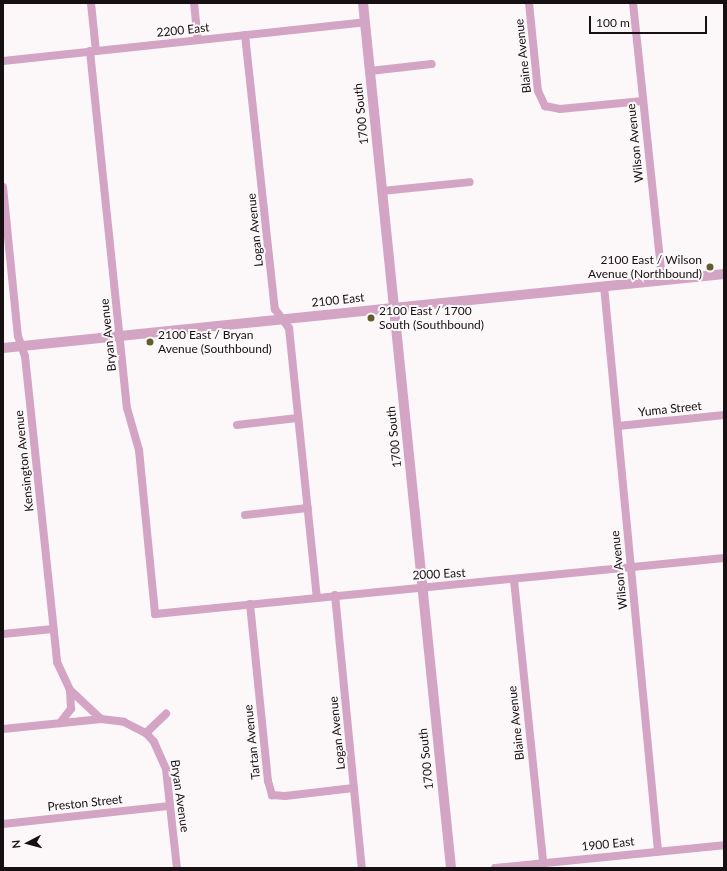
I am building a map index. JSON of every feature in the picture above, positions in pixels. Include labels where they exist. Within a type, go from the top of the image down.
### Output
[{"type":"street","name":"Bryan Avenue","points":[[91,3],[93,51],[127,408],[139,450],[156,614]]},
{"type":"street","points":[[194,3],[198,40]]},
{"type":"street","name":"1700 South","points":[[363,3],[450,868]]},
{"type":"street","name":"Blaine Avenue","points":[[529,3],[538,91],[544,106],[560,109],[643,101]]},
{"type":"street","name":"Wilson Avenue","points":[[633,3],[662,280]]},
{"type":"street","name":"2200 East","points":[[3,61],[365,22]]},
{"type":"street","name":"Logan Avenue","points":[[245,35],[276,309],[289,328],[316,597]]},
{"type":"street","points":[[370,71],[432,64]]},
{"type":"street","points":[[382,191],[470,182]]},
{"type":"street","name":"Kensington Avenue","points":[[3,187],[18,336],[25,356],[57,662],[70,690],[101,719]]},
{"type":"street","name":"2100 East","points":[[3,348],[724,274]]},
{"type":"street","name":"Wilson Avenue","points":[[604,286],[658,851]]},
{"type":"street","name":"Yuma Street","points":[[618,426],[724,415]]},
{"type":"street","points":[[237,425],[298,418]]},
{"type":"street","points":[[245,514],[308,508]]},
{"type":"street","name":"2000 East","points":[[156,614],[335,595],[514,580],[724,558]]},
{"type":"street","name":"Blaine Avenue","points":[[514,580],[543,863]]},
{"type":"street","name":"Logan Avenue","points":[[335,595],[362,868]]},
{"type":"street","name":"Tartan Avenue","points":[[250,604],[268,781],[272,795],[285,796],[354,788]]},
{"type":"street","points":[[3,634],[53,629]]},
{"type":"street","points":[[60,723],[72,709],[70,690]]},
{"type":"street","points":[[146,733],[166,714]]},
{"type":"street","name":"Bryan Avenue","points":[[3,729],[101,719],[124,722],[146,733],[154,742],[166,769],[177,868]]},
{"type":"street","name":"Preston Street","points":[[3,824],[170,806]]},
{"type":"street","name":"1900 East","points":[[495,868],[724,845]]},
{"type":"place","name":"2100 East / Wilson Avenue (Northbound)","points":[[710,267]]},
{"type":"place","name":"2100 East / 1700 South (Southbound)","points":[[371,318]]},
{"type":"place","name":"2100 East / Bryan Avenue (Southbound)","points":[[150,342]]}]
